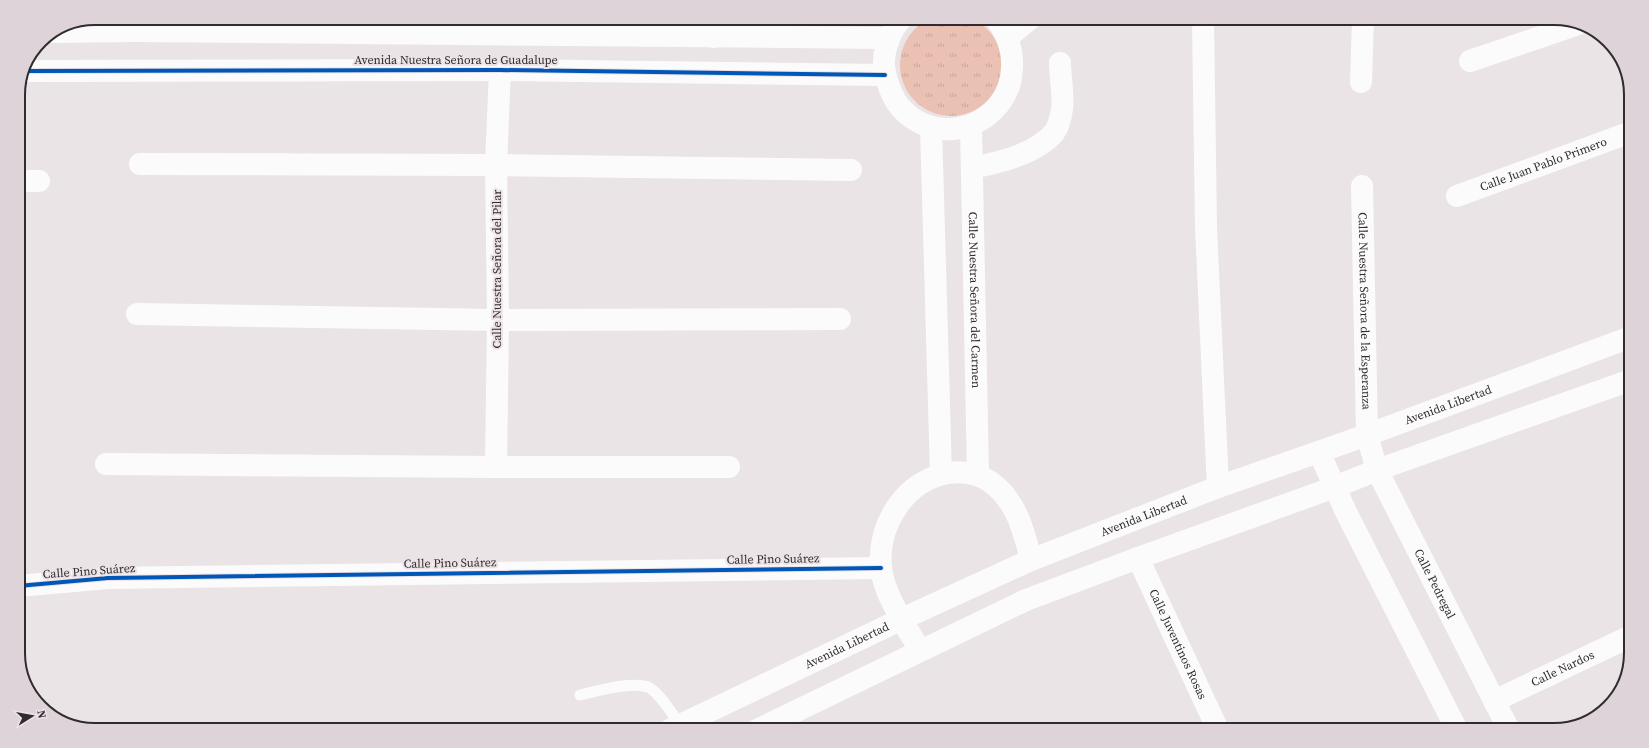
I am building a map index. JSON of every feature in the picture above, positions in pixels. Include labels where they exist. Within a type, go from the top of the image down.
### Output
[{"type":"street","name":"Avenida Nuestra Señora de Guadalupe","points":[[67,31],[125,25]]},
{"type":"street","name":"Avenida Nuestra Señora de Guadalupe","points":[[280,25],[714,28],[889,38]]},
{"type":"street","points":[[897,25],[889,38],[884,62],[885,74],[890,92],[900,107],[914,119],[931,127],[951,129],[971,126],[990,115],[1004,99],[1012,79],[1013,58],[1008,37],[1000,25]]},
{"type":"street","points":[[1008,37],[1023,25]]},
{"type":"street","points":[[1203,25],[1206,228],[1218,487]]},
{"type":"street","points":[[1361,82],[1363,25]]},
{"type":"street","points":[[1470,61],[1570,27]]},
{"type":"street","points":[[972,168],[1017,156],[1036,146],[1055,132],[1062,108],[1060,63]]},
{"type":"street","name":"Avenida Nuestra Señora de Guadalupe","points":[[29,71],[500,70],[885,74]]},
{"type":"street","name":"Calle Nuestra Señora del Pilar","points":[[496,467],[498,320],[496,165],[500,70]]},
{"type":"street","name":"Calle Nuestra Señora del Carmen","points":[[971,126],[978,475]]},
{"type":"street","points":[[931,127],[941,474]]},
{"type":"street","name":"Calle Juan Pablo Primero","points":[[1456,196],[1624,135]]},
{"type":"street","points":[[140,164],[496,165],[851,170]]},
{"type":"street","name":"Calle Nuestra Señora de la Esperanza","points":[[1362,186],[1367,435]]},
{"type":"street","points":[[137,314],[498,320],[840,319]]},
{"type":"street","name":"Avenida Libertad","points":[[685,723],[902,619],[1031,560],[1218,487],[1367,435],[1624,340]]},
{"type":"street","points":[[788,723],[920,650],[1026,600],[1335,487],[1377,470],[1624,382]]},
{"type":"street","name":"Calle Pedregal","points":[[1367,435],[1377,470],[1505,723]]},
{"type":"street","points":[[1319,452],[1335,487],[1453,723]]},
{"type":"street","points":[[106,464],[729,467]]},
{"type":"street","points":[[920,650],[902,619],[888,590],[882,568],[883,538],[894,510],[903,498],[914,488],[927,479],[941,474],[958,472],[978,475],[990,481],[1010,502],[1020,520],[1031,560]]},
{"type":"street","name":"Calle Juventinos Rosas","points":[[1138,558],[1215,723]]},
{"type":"street","name":"Calle Pino Suárez","points":[[25,585],[108,578],[882,568]]},
{"type":"street","name":"Calle Nardos","points":[[1494,701],[1624,639]]},
{"type":"lane","points":[[580,695],[631,685],[649,687],[663,700],[673,723]]},
{"type":"green space","points":[[920,25],[982,25],[993,37],[1001,55],[1001,75],[993,93],[987,101],[979,107],[961,115],[941,115],[923,107],[915,101],[909,93],[901,75],[901,55],[904,46],[915,29]]},
{"type":"cycle path","points":[[29,71],[500,70],[885,75]]},
{"type":"cycle path","points":[[25,585],[108,578],[881,568]]}]
